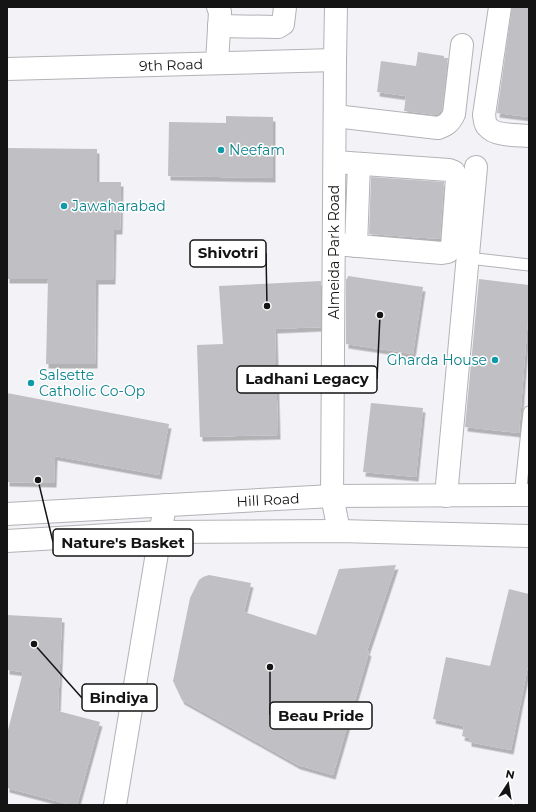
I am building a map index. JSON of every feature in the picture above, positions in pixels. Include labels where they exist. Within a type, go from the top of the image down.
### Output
[{"type":"street","points":[[217,64],[219,16],[278,27],[283,24],[285,7]]},
{"type":"street","name":"Almeida Park Road","points":[[336,7],[335,162],[345,245],[332,496],[339,531]]},
{"type":"street","points":[[500,7],[484,115],[485,123],[492,132],[529,136]]},
{"type":"street","points":[[335,116],[438,128],[445,126],[451,121],[454,114],[462,44]]},
{"type":"street","name":"9th Road","points":[[7,69],[335,60]]},
{"type":"street","points":[[335,162],[449,170],[454,172],[457,178],[452,247],[448,252],[442,253],[345,245],[359,164]]},
{"type":"street","points":[[446,496],[476,168]]},
{"type":"street","name":"Hill Road","points":[[7,514],[332,496],[524,495]]},
{"type":"street","points":[[115,805],[165,506]]},
{"type":"street","points":[[7,541],[160,532],[339,531],[529,536]]},
{"type":"lane","points":[[468,258],[529,265]]},
{"type":"lane","points":[[524,495],[529,412]]},
{"type":"building","points":[[512,7],[529,8],[529,117],[497,113]]},
{"type":"building","points":[[418,52],[448,58],[442,110],[436,115],[404,111],[406,96],[377,92],[381,61],[416,66]]},
{"type":"building","name":"Neefam","points":[[226,116],[273,117],[273,178],[168,176],[169,122],[226,123]]},
{"type":"building","name":"Jawaharabad","points":[[7,148],[97,149],[97,182],[121,182],[120,230],[114,230],[113,280],[96,280],[95,364],[46,364],[48,279],[7,279]]},
{"type":"building","points":[[371,177],[444,182],[440,239],[369,234]]},
{"type":"building","points":[[348,276],[423,287],[413,354],[346,344],[346,279]]},
{"type":"building","name":"Gharda House","points":[[479,279],[529,285],[529,305],[519,433],[465,427]]},
{"type":"building","points":[[321,281],[321,327],[275,329],[278,435],[200,437],[197,345],[223,344],[219,286]]},
{"type":"building","points":[[7,393],[169,424],[159,475],[55,456],[54,483],[7,482]]},
{"type":"building","points":[[371,403],[423,408],[416,477],[363,472]]},
{"type":"building","points":[[396,565],[367,651],[369,652],[333,775],[298,765],[182,700],[173,681],[190,598],[199,580],[203,577],[209,575],[251,583],[244,612],[316,635],[339,569]]},
{"type":"building","points":[[509,589],[529,594],[529,661],[511,750],[469,742],[469,738],[462,736],[464,726],[433,719],[446,657],[490,666]]},
{"type":"building","points":[[7,615],[62,618],[58,711],[100,722],[77,805],[71,805],[7,788],[7,734],[23,672],[7,670]]},
{"type":"place","name":"Neefam","points":[[221,150]]},
{"type":"place","name":"Jawaharabad","points":[[64,206]]},
{"type":"place","name":"Shivotri","points":[[267,306]]},
{"type":"place","name":"Ladhani Legacy","points":[[380,315]]},
{"type":"place","name":"Gharda House","points":[[495,360]]},
{"type":"place","name":"Salsette Catholic Co-Op","points":[[31,383]]},
{"type":"place","name":"Nature's Basket","points":[[38,480]]},
{"type":"place","name":"Bindiya","points":[[34,644]]},
{"type":"place","name":"Beau Pride","points":[[270,667]]}]
